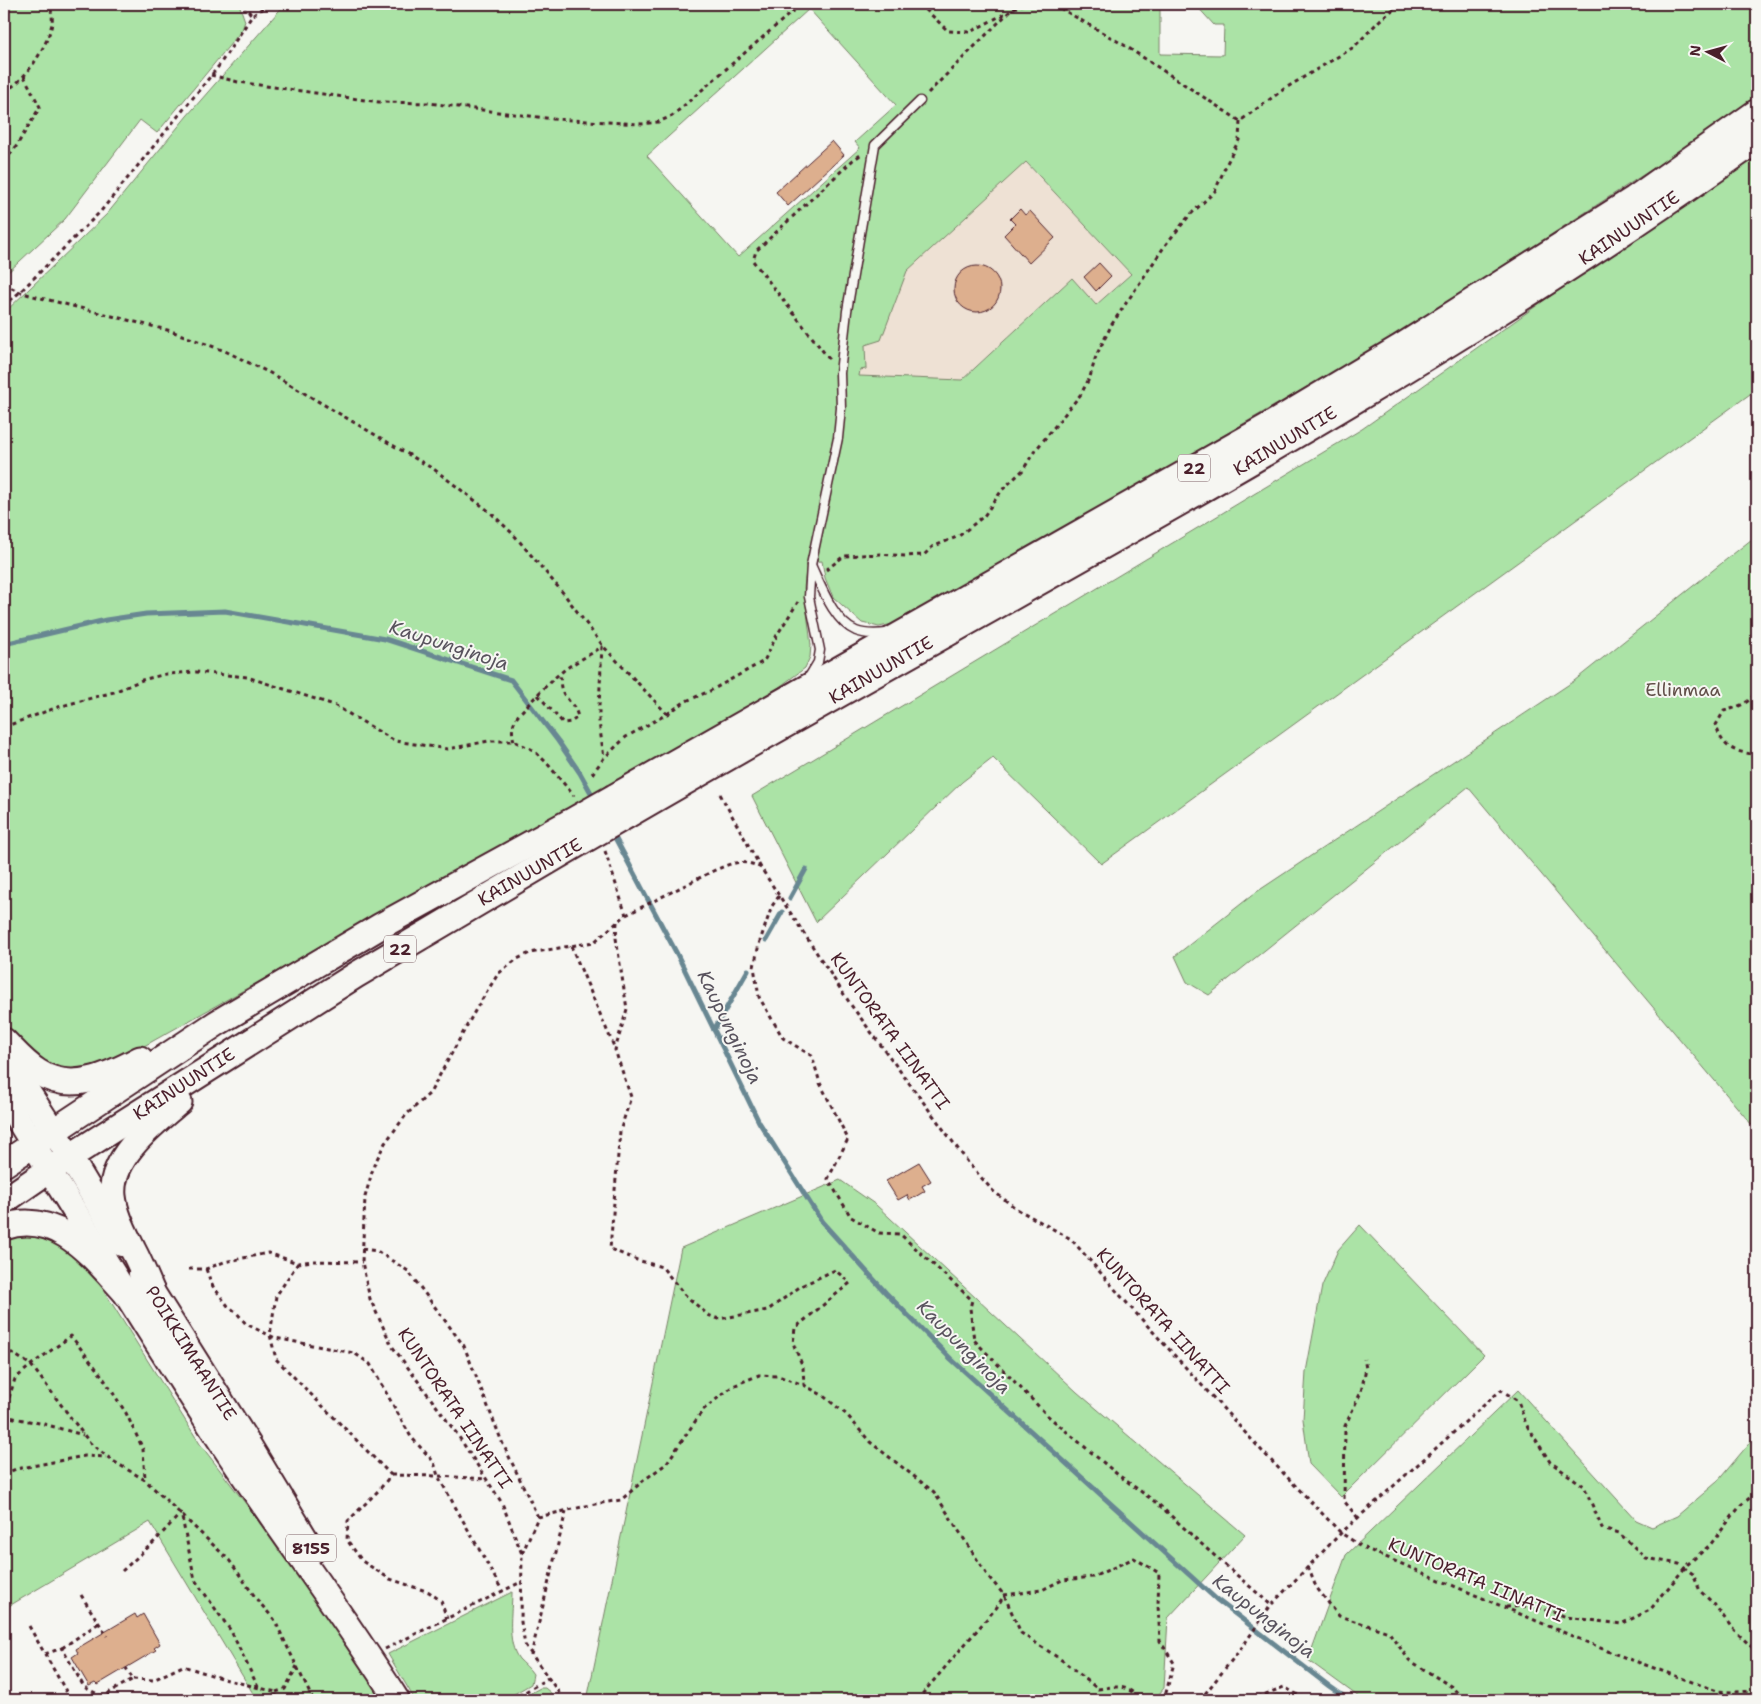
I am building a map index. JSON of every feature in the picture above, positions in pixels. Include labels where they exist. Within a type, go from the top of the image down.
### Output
[{"type":"highway","name":"KAINUUNTIE","points":[[620,807],[800,692],[1272,424],[1399,348],[1634,199],[1757,112]]},
{"type":"highway","name":"KAINUUNTIE","points":[[4,1201],[49,1170],[356,975],[576,832],[890,665],[1215,482],[1462,336],[1605,245],[1757,140]]},
{"type":"highway","name":"KAINUUNTIE","points":[[4,1164],[218,1023],[380,927],[576,832]]},
{"type":"highway","points":[[4,1040],[20,1058],[38,1073],[55,1080],[75,1082],[92,1080],[252,1003]]},
{"type":"highway","points":[[152,1292],[117,1212],[113,1195],[114,1180],[122,1161],[157,1121],[207,1078],[265,1033]]},
{"type":"highway","points":[[4,1227],[30,1223],[47,1226],[65,1234],[77,1243],[128,1295]]},
{"type":"main road","name":"POIKKIMAANTIE","points":[[4,1055],[70,1157],[286,1506],[322,1566],[370,1656],[397,1700]]},
{"type":"main road","name":"POIKKIMAANTIE","points":[[4,1097],[32,1145],[205,1418],[244,1477],[370,1656]]},
{"type":"lane","points":[[800,692],[818,662],[820,650],[810,597],[811,565],[838,438],[841,408],[840,373],[847,311],[875,145],[920,100]]},
{"type":"lane","points":[[811,565],[829,604],[842,620],[855,631],[868,634],[902,633]]},
{"type":"path","points":[[4,92],[11,89],[28,72],[47,38],[52,23],[50,4]]},
{"type":"path","points":[[244,4],[252,16]]},
{"type":"path","points":[[4,306],[101,211],[211,75],[252,16],[268,4]]},
{"type":"path","points":[[211,75],[238,82],[379,102],[428,103],[553,119],[642,124],[658,122],[672,116],[801,4]]},
{"type":"path","points":[[920,4],[948,31],[970,32],[1024,4]]},
{"type":"path","points":[[1053,4],[1124,45],[1240,121]]},
{"type":"path","points":[[1240,121],[1284,89],[1354,47],[1380,20],[1400,4]]},
{"type":"path","points":[[920,100],[1012,9]]},
{"type":"path","points":[[4,161],[14,150],[40,107],[24,76]]},
{"type":"path","points":[[816,576],[844,556],[880,554],[924,555],[932,548],[959,536],[984,516],[1002,490],[1024,470],[1038,447],[1081,394],[1090,377],[1096,356],[1112,324],[1166,244],[1215,191],[1239,140],[1240,121]]},
{"type":"path","points":[[840,373],[753,261],[756,251],[854,160],[875,145]]},
{"type":"path","points":[[4,284],[20,292],[170,331],[225,351],[270,373],[435,470],[490,512],[514,536],[564,594],[602,646],[666,714]]},
{"type":"path","points":[[592,774],[604,758],[626,737],[686,701],[710,691],[764,661],[777,635],[810,582]]},
{"type":"path","points":[[514,742],[511,729],[521,711],[561,672],[590,656],[602,646]]},
{"type":"path","points":[[602,646],[599,706],[604,758]]},
{"type":"path","points":[[4,727],[58,707],[114,692],[142,680],[166,674],[196,672],[248,676],[334,705],[395,741],[448,749],[489,740],[514,742],[533,750],[570,790]]},
{"type":"path","points":[[538,695],[563,723],[571,722],[578,717],[575,707],[564,698],[559,685],[561,672]]},
{"type":"path","points":[[1757,687],[1756,693],[1742,706],[1724,711],[1716,725],[1720,738],[1735,752],[1757,755]]},
{"type":"path","name":"KUNTORATA IINATTI","points":[[720,794],[761,868],[851,1005],[970,1165],[993,1191],[1017,1209],[1071,1239],[1249,1437],[1341,1533],[1364,1548],[1610,1652],[1717,1690],[1756,1691]]},
{"type":"path","name":"KUNTORATA IINATTI","points":[[564,1700],[525,1645],[521,1622],[522,1554],[502,1503],[457,1434],[392,1346],[370,1299],[362,1262],[365,1197],[374,1165],[385,1143],[406,1115],[430,1093],[476,1008],[498,974],[517,958],[594,942],[626,915],[727,865],[752,862],[761,868]]},
{"type":"path","points":[[780,896],[772,906],[759,944],[754,967],[759,997],[783,1038],[812,1056],[820,1083],[848,1139],[828,1179],[851,1216],[879,1233],[900,1234],[972,1300],[970,1308],[974,1340],[1048,1416],[1117,1474],[1158,1504],[1271,1605]]},
{"type":"path","points":[[615,1050],[627,1009],[616,938],[617,921]]},
{"type":"path","points":[[571,946],[615,1050],[631,1097],[620,1131],[610,1248],[637,1260],[662,1268],[684,1294],[708,1315],[719,1319],[768,1310],[801,1286],[835,1270],[850,1283],[795,1328],[793,1343],[803,1367],[804,1385]]},
{"type":"path","points":[[362,1249],[377,1251],[408,1272],[464,1346],[502,1442],[538,1517],[522,1554]]},
{"type":"path","points":[[189,1269],[206,1269],[224,1262],[268,1253],[298,1263],[312,1261],[362,1262]]},
{"type":"path","points":[[298,1263],[276,1296],[270,1335],[276,1359],[391,1475],[487,1479]]},
{"type":"path","points":[[206,1269],[212,1285],[228,1306],[246,1324],[275,1338],[354,1353],[370,1364],[411,1438],[434,1462],[438,1476],[503,1592]]},
{"type":"path","points":[[84,1435],[4,1415],[15,1379],[71,1336],[102,1376],[126,1413],[143,1449],[145,1480]]},
{"type":"path","points":[[4,1348],[31,1365],[90,1443],[145,1480],[229,1560],[258,1601],[274,1619],[313,1700]]},
{"type":"path","points":[[1358,1518],[1344,1501],[1346,1426],[1361,1392],[1366,1368],[1364,1359]]},
{"type":"path","points":[[538,1517],[621,1500],[666,1464],[703,1410],[733,1386],[759,1375],[778,1376],[804,1385],[822,1395],[846,1415],[870,1442],[934,1492],[987,1575],[1004,1595],[1021,1633],[1098,1689],[1122,1686],[1141,1700]]},
{"type":"path","points":[[1200,1700],[1253,1632],[1271,1605],[1341,1533],[1502,1390],[1518,1401],[1526,1424],[1550,1462],[1584,1486],[1602,1528],[1619,1533],[1646,1558],[1679,1564],[1693,1574],[1700,1591],[1714,1604],[1732,1628],[1757,1652]]},
{"type":"path","points":[[4,1474],[16,1469],[85,1456],[107,1456]]},
{"type":"path","points":[[391,1475],[348,1521],[347,1540],[362,1561],[390,1579],[429,1592],[441,1601],[447,1619]]},
{"type":"path","points":[[1505,1607],[1535,1606],[1567,1617],[1621,1624],[1650,1610],[1684,1568],[1710,1545],[1740,1505],[1757,1492]]},
{"type":"path","points":[[532,1655],[566,1511]]},
{"type":"path","points":[[122,1571],[181,1513]]},
{"type":"path","points":[[181,1513],[195,1580],[231,1631],[258,1687]]},
{"type":"path","points":[[1004,1595],[1042,1590],[1062,1580],[1093,1577],[1134,1558],[1159,1573],[1160,1641],[1174,1663],[1164,1700]]},
{"type":"path","points":[[1308,1567],[1316,1587],[1339,1616],[1389,1632],[1409,1660],[1452,1688],[1464,1700]]},
{"type":"path","points":[[370,1656],[521,1582]]},
{"type":"path","points":[[82,1595],[107,1636]]},
{"type":"path","points":[[917,1700],[997,1608],[1004,1595]]},
{"type":"path","points":[[46,1654],[62,1648],[99,1623]]},
{"type":"path","points":[[29,1626],[71,1700]]},
{"type":"path","points":[[62,1648],[84,1687],[99,1693],[103,1699],[110,1692],[133,1679],[153,1680],[183,1666],[276,1692],[285,1689],[297,1666]]},
{"type":"path","points":[[126,1668],[133,1679]]},
{"type":"path","points":[[512,1700],[548,1678]]},
{"type":"path","points":[[1751,1700],[1756,1691],[1757,1683]]},
{"type":"path","points":[[1250,1700],[1284,1687],[1308,1700]]},
{"type":"path","points":[[1717,1690],[1738,1700]]},
{"type":"path","points":[[276,1692],[276,1700]]},
{"type":"shaded area","points":[[1001,136],[1131,274],[1096,305],[1072,278],[913,425],[854,417],[860,370],[866,369],[865,344],[884,215]]},
{"type":"green space","points":[[4,4],[239,4],[245,21],[242,30],[157,133],[140,120],[65,219],[4,276]]},
{"type":"green space","points":[[285,4],[1160,4],[1160,54],[1223,55],[1224,25],[1214,25],[1195,4],[1757,4],[1757,99],[1737,114],[1398,334],[902,622],[879,627],[862,623],[833,597],[825,578],[822,561],[807,562],[804,588],[811,645],[810,657],[805,668],[763,699],[128,1055],[101,1067],[70,1071],[55,1070],[25,1049],[4,1023],[4,313],[107,214],[187,116]],"holes":[[[809,9],[896,105],[855,142],[860,148],[738,257],[647,156]],[[1026,162],[1131,274],[1096,305],[1072,278],[962,380],[859,376],[860,370],[866,369],[865,345],[881,340],[907,271]]]},
{"type":"green space","points":[[1757,150],[1757,389],[1101,864],[993,758],[962,782],[816,922],[752,796],[1362,429]]},
{"type":"green space","name":"Ellinmaa","points":[[1757,535],[1757,1131],[1468,787],[1209,995],[1187,982],[1175,956],[1255,893],[1574,681]]},
{"type":"green space","points":[[840,1180],[876,1205],[1077,1392],[1245,1535],[1168,1618],[1164,1688],[1154,1700],[587,1700],[681,1248]]},
{"type":"green space","points":[[1360,1225],[1484,1355],[1341,1497],[1309,1464],[1303,1419],[1306,1372],[1322,1286],[1338,1250]]},
{"type":"green space","points":[[13,1232],[48,1236],[89,1267],[200,1444],[318,1598],[382,1700],[257,1700],[150,1522],[4,1609],[4,1236]]},
{"type":"green space","points":[[1518,1390],[1636,1520],[1652,1527],[1677,1516],[1717,1482],[1757,1434],[1757,1700],[1363,1700],[1308,1660],[1346,1555]]},
{"type":"green space","points":[[512,1592],[512,1644],[519,1659],[533,1674],[531,1684],[504,1700],[415,1700],[388,1654]]},
{"type":"green space","points":[[540,1688],[545,1688],[559,1700],[518,1700]]},
{"type":"green space","points":[[1277,1694],[1295,1696],[1302,1700],[1262,1700]]},
{"type":"building","points":[[832,141],[844,155],[788,206],[776,192]]},
{"type":"building","points":[[1020,209],[1025,215],[1030,211],[1055,238],[1029,263],[1004,235],[1015,224],[1010,219]]},
{"type":"building","points":[[1099,263],[1111,276],[1096,291],[1084,277]]},
{"type":"building","points":[[977,266],[990,270],[996,276],[1000,289],[996,302],[990,308],[977,312],[964,308],[958,302],[954,289],[958,276],[964,270]]},
{"type":"building","points":[[919,1162],[931,1181],[922,1186],[925,1191],[910,1200],[907,1195],[898,1200],[886,1181]]},
{"type":"building","points":[[135,1614],[137,1618],[143,1614],[160,1644],[154,1648],[156,1650],[97,1685],[95,1683],[89,1686],[72,1657],[78,1653],[76,1649]]},
{"type":"waterway","name":"Kaupunginoja","points":[[4,644],[106,620],[146,614],[225,611],[385,639],[511,680],[558,741],[580,773],[595,800]]},
{"type":"waterway","name":"Kaupunginoja","points":[[612,832],[677,954],[759,1122],[822,1222],[886,1293],[951,1359],[1216,1599],[1349,1700]]},
{"type":"waterway","points":[[790,898],[806,869]]},
{"type":"waterway","points":[[766,940],[782,912]]},
{"type":"waterway","points":[[714,1030],[748,970]]}]
